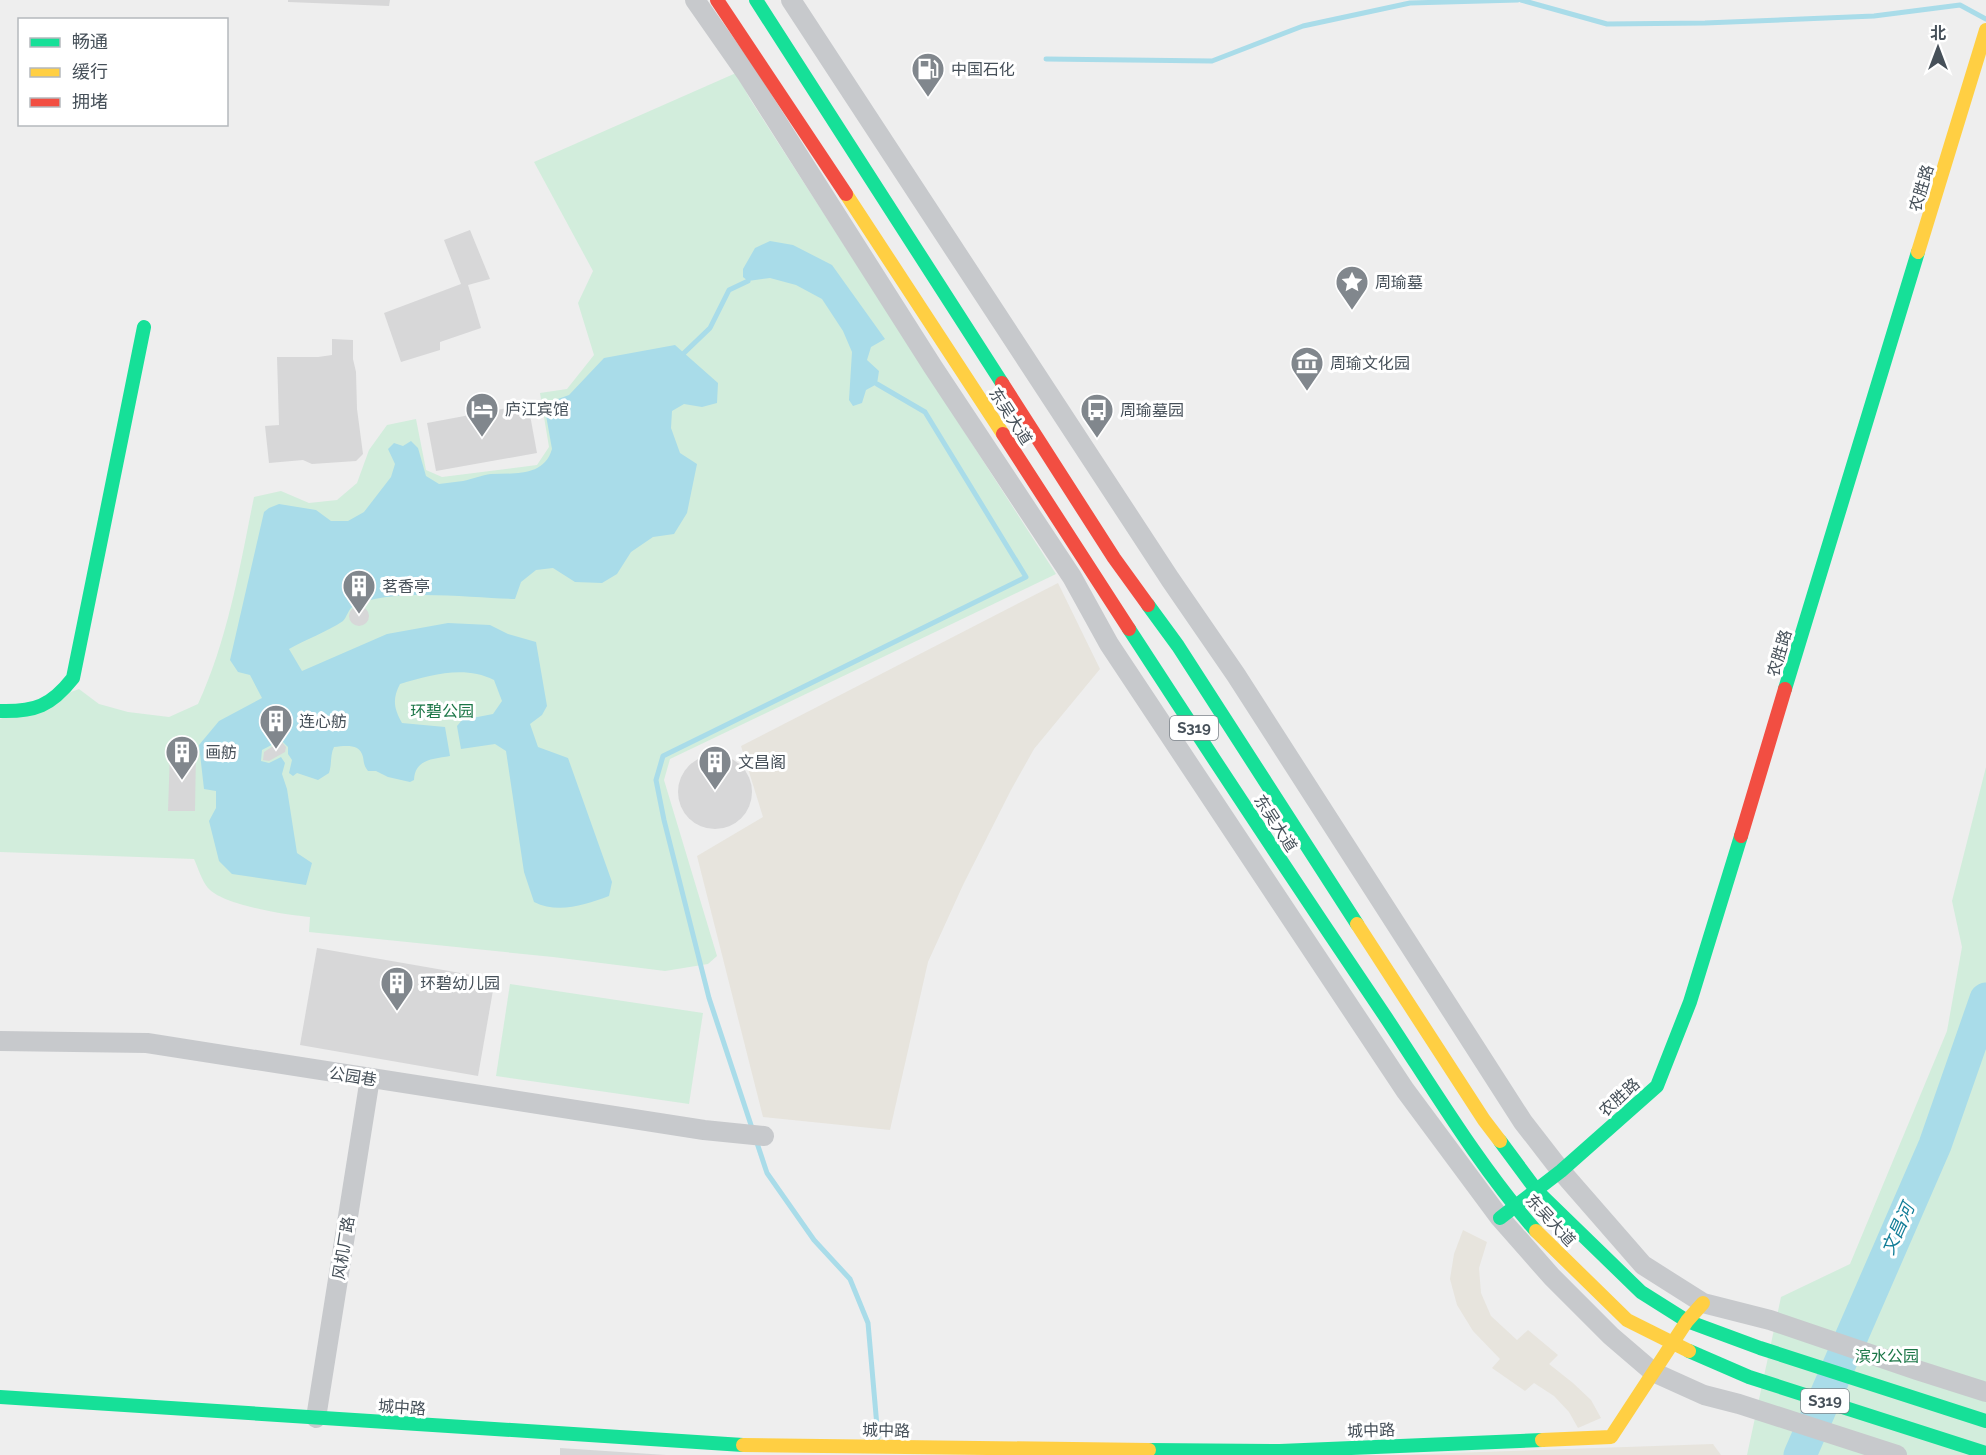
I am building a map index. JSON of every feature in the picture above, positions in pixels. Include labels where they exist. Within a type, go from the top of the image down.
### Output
[{"type":"main road","name":"东吴大道","points":[[717,0],[932,325],[1263,834],[1465,1136],[1507,1212],[1536,1231],[1627,1320],[1672,1344],[1749,1377],[1986,1453]]},
{"type":"main road","name":"东吴大道","points":[[756,0],[1114,558],[1178,646],[1484,1120],[1537,1191],[1641,1292],[1687,1321],[1760,1348],[1986,1421]]},
{"type":"main road","name":"农胜路","points":[[1507,1212],[1561,1171],[1657,1086],[1690,1002],[1985,34]]},
{"type":"main road","points":[[0,711],[23,712],[45,705],[62,694],[73,678],[144,327]]},
{"type":"main road","name":"城中路","points":[[0,1397],[723,1444],[1280,1451],[1611,1437],[1687,1321],[1702,1303]]},
{"type":"street","points":[[695,0],[746,73],[933,367],[1072,577],[1109,644],[1405,1090],[1507,1212],[1552,1277],[1611,1336],[1653,1372],[1704,1395],[1894,1454]]},
{"type":"street","points":[[792,0],[1170,579],[1236,675],[1523,1122],[1561,1171],[1643,1265],[1702,1303],[1770,1320],[1986,1392]]},
{"type":"street","name":"公园巷","points":[[0,1041],[147,1043],[704,1130],[764,1136]]},
{"type":"street","name":"风机厂路","points":[[316,1418],[370,1078]]},
{"type":"shaded area","points":[[1058,583],[1100,669],[1034,749],[963,885],[928,962],[890,1130],[763,1117],[697,856],[763,817],[741,746]]},
{"type":"shaded area","points":[[1463,1230],[1487,1242],[1479,1268],[1481,1293],[1491,1316],[1517,1340],[1528,1330],[1558,1355],[1549,1364],[1591,1400],[1601,1418],[1578,1428],[1569,1412],[1554,1396],[1534,1383],[1525,1391],[1492,1368],[1500,1359],[1473,1331],[1457,1305],[1450,1279],[1454,1254]]},
{"type":"shaded area","points":[[1713,1444],[1721,1455],[1392,1455]]},
{"type":"green space","name":"环碧公园","points":[[736,73],[750,99],[1056,574],[670,759],[664,780],[717,956],[708,964],[665,971],[309,932],[310,917],[256,908],[215,894],[206,885],[194,859],[0,852],[0,719],[79,689],[99,704],[128,712],[169,717],[198,704],[225,628],[254,497],[281,491],[309,503],[337,500],[357,483],[369,450],[387,425],[416,419],[426,470],[442,477],[537,465],[549,447],[540,393],[567,389],[594,355],[578,303],[593,271],[534,162]]},
{"type":"green space","name":"滨水公园","points":[[1986,767],[1986,1455],[1747,1455],[1781,1297],[1850,1264],[1947,1031],[1962,947],[1952,901]]},
{"type":"green space","points":[[510,984],[703,1013],[689,1104],[496,1076]]},
{"type":"water","points":[[770,241],[793,245],[832,265],[885,339],[871,347],[867,360],[879,371],[877,384],[866,390],[862,403],[853,406],[849,400],[852,352],[843,331],[822,299],[796,285],[770,278],[748,281],[743,277],[743,269],[755,248]]},
{"type":"water","points":[[675,345],[718,383],[717,403],[702,407],[684,404],[672,411],[671,428],[680,453],[697,464],[687,513],[674,534],[653,537],[631,552],[617,574],[602,583],[575,582],[553,568],[536,570],[521,582],[515,599],[410,595],[369,600],[352,607],[343,621],[337,625],[289,649],[302,671],[387,634],[448,623],[490,625],[508,634],[536,642],[547,706],[542,715],[530,724],[538,747],[568,758],[612,882],[609,896],[562,908],[543,906],[534,902],[524,872],[506,751],[495,744],[461,749],[457,726],[462,720],[493,714],[502,701],[494,680],[483,675],[459,672],[435,675],[400,684],[397,689],[395,704],[402,723],[445,727],[450,756],[431,759],[421,764],[415,773],[414,780],[410,782],[388,777],[376,771],[368,771],[359,749],[352,746],[334,747],[329,773],[318,780],[297,773],[293,776],[289,773],[292,760],[288,754],[288,747],[281,740],[262,750],[261,761],[269,763],[281,757],[285,763],[282,774],[287,789],[297,853],[312,863],[306,885],[232,874],[219,861],[209,821],[216,808],[216,791],[204,789],[199,745],[219,721],[262,698],[250,675],[238,672],[230,660],[264,512],[279,504],[316,510],[331,521],[348,521],[364,512],[391,477],[395,464],[388,449],[394,443],[403,446],[411,441],[418,448],[426,476],[439,484],[535,469],[548,458],[552,449],[544,404],[569,395],[604,358]]},
{"type":"building","points":[[288,0],[390,0],[389,6],[288,2]]},
{"type":"building","points":[[470,230],[490,279],[468,285],[481,328],[440,342],[440,350],[401,362],[384,313],[461,284],[444,240]]},
{"type":"building","points":[[332,339],[353,340],[357,409],[363,454],[356,461],[312,464],[303,460],[269,463],[265,426],[279,425],[277,357],[332,355]]},
{"type":"building","name":"庐江宾馆","points":[[528,404],[537,453],[436,471],[427,423]]},
{"type":"building","name":"茗香亭","points":[[355,606],[363,606],[369,612],[369,620],[363,626],[355,626],[349,620],[349,612]]},
{"type":"building","name":"连心舫","points":[[281,741],[286,747],[285,752],[269,761],[263,760],[264,752]]},
{"type":"building","name":"画舫","points":[[170,752],[196,752],[195,811],[168,811]]},
{"type":"building","name":"文昌阁","points":[[708,755],[722,755],[736,761],[746,771],[752,785],[750,806],[736,823],[722,829],[708,829],[694,823],[684,813],[678,799],[678,785],[684,771],[694,761]]},
{"type":"building","name":"环碧幼儿园","points":[[317,948],[495,979],[478,1076],[300,1045]]},
{"type":"building","points":[[560,1448],[666,1455],[560,1455]]},
{"type":"waterway","points":[[1046,59],[1212,61],[1303,26],[1410,3],[1518,0]]},
{"type":"waterway","points":[[1521,0],[1607,24],[1705,23],[1874,16],[1960,5],[1986,19]]},
{"type":"waterway","points":[[684,353],[710,328],[729,290],[748,281]]},
{"type":"waterway","points":[[753,1131],[709,998],[664,820],[656,780],[663,756],[1026,577],[925,412],[877,384]]},
{"type":"waterway","name":"文昌河","points":[[1800,1455],[1935,1145],[1986,999]]},
{"type":"waterway","points":[[756,1140],[767,1173],[814,1240],[850,1279],[868,1323],[878,1438]]},
{"type":"traffic: fast","points":[[756,0],[1002,383]]},
{"type":"traffic: fast","points":[[1785,689],[1918,252]]},
{"type":"traffic: fast","points":[[0,711],[23,710],[41,705],[57,695],[73,678],[144,327]]},
{"type":"traffic: fast","points":[[1148,605],[1178,646],[1357,924]]},
{"type":"traffic: fast","points":[[1129,629],[1458,1127],[1495,1180],[1536,1231]]},
{"type":"traffic: fast","points":[[1500,1218],[1561,1171],[1657,1086],[1690,1002],[1741,836]]},
{"type":"traffic: fast","points":[[1500,1141],[1537,1191],[1641,1292],[1687,1321],[1760,1348],[1986,1421]]},
{"type":"traffic: fast","points":[[1689,1351],[1749,1377],[1986,1453]]},
{"type":"traffic: fast","points":[[0,1397],[743,1445]]},
{"type":"traffic: fast","points":[[1149,1450],[1280,1451],[1542,1440]]},
{"type":"traffic: slow","points":[[1918,252],[1986,30]]},
{"type":"traffic: slow","points":[[846,194],[1003,434]]},
{"type":"traffic: slow","points":[[1357,924],[1484,1120],[1500,1141]]},
{"type":"traffic: slow","points":[[1536,1231],[1627,1320],[1689,1351]]},
{"type":"traffic: slow","points":[[1542,1440],[1611,1437],[1687,1321],[1703,1303]]},
{"type":"traffic: slow","points":[[743,1445],[1149,1450]]},
{"type":"traffic: jam","points":[[717,0],[846,194]]},
{"type":"traffic: jam","points":[[1002,383],[1114,558],[1148,605]]},
{"type":"traffic: jam","points":[[1003,434],[1129,629]]},
{"type":"traffic: jam","points":[[1741,836],[1785,689]]},
{"type":"place","name":"中国石化","points":[[928,98]]},
{"type":"place","name":"周瑜墓","points":[[1352,311]]},
{"type":"place","name":"周瑜文化园","points":[[1307,392]]},
{"type":"place","name":"庐江宾馆","points":[[482,438]]},
{"type":"place","name":"周瑜墓园","points":[[1097,439]]},
{"type":"place","name":"茗香亭","points":[[359,615]]},
{"type":"place","name":"连心舫","points":[[276,750]]},
{"type":"place","name":"画舫","points":[[182,781]]},
{"type":"place","name":"文昌阁","points":[[715,791]]},
{"type":"place","name":"环碧幼儿园","points":[[397,1012]]}]
